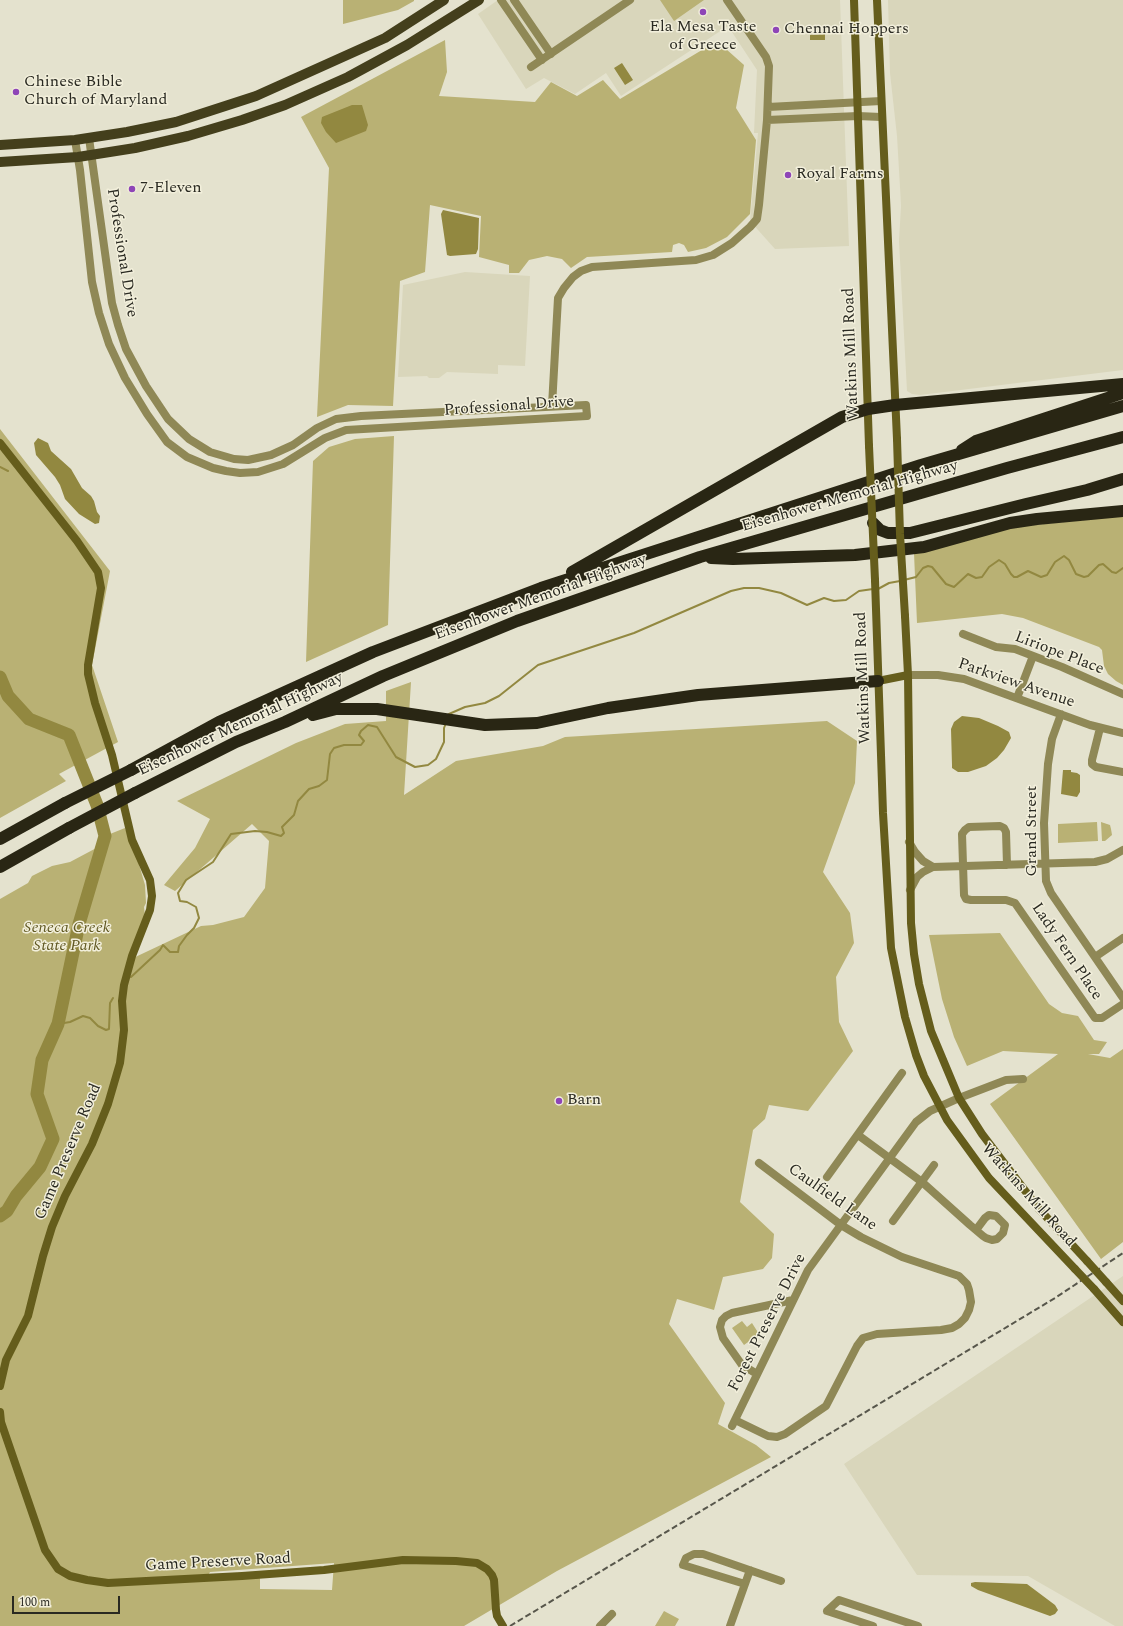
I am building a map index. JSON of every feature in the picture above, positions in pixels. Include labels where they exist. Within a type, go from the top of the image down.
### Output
[{"type":"highway","points":[[541,588],[586,564],[842,417],[868,408],[1123,384]]},
{"type":"highway","points":[[953,457],[976,441],[1123,393]]},
{"type":"highway","points":[[0,839],[219,722],[374,652],[541,588],[921,465],[953,457],[1123,406]]},
{"type":"highway","name":"Eisenhower Memorial Highway","points":[[0,867],[135,793],[236,742],[284,722],[383,676],[517,621],[700,557],[1000,470],[1123,437]]},
{"type":"highway","points":[[873,523],[880,530],[888,533],[905,534],[1087,490],[1123,479]]},
{"type":"highway","points":[[700,557],[733,559],[855,555],[924,547],[1010,523],[1037,518],[1123,511]]},
{"type":"highway","points":[[284,722],[336,709],[377,709],[485,725],[537,723],[608,708],[698,695],[878,681]]},
{"type":"main road","points":[[0,145],[75,140],[127,132],[176,122],[256,96],[385,38],[444,0]]},
{"type":"main road","points":[[0,162],[78,157],[188,136],[285,105],[348,77],[407,45],[479,0]]},
{"type":"main road","name":"Watkins Mill Road","points":[[854,0],[876,646],[891,948],[904,1017],[916,1055],[939,1106],[962,1141],[989,1178],[1123,1322]]},
{"type":"main road","name":"Watkins Mill Road","points":[[876,0],[895,405],[905,534],[906,641],[908,675],[909,890],[914,954],[925,1008],[936,1045],[959,1098],[1004,1165],[1039,1209],[1123,1300]]},
{"type":"main road","name":"Game Preserve Road","points":[[0,442],[77,541],[98,572],[101,588],[88,674],[112,755],[132,840],[150,880],[152,896],[150,910],[132,956],[124,984],[122,1001],[124,1030],[120,1064],[108,1104],[92,1144],[65,1196],[52,1227],[28,1316],[6,1360],[0,1386]]},
{"type":"main road","points":[[878,681],[908,675]]},
{"type":"main road","name":"Game Preserve Road","points":[[0,1412],[1,1422],[44,1550],[58,1569],[70,1576],[108,1583],[324,1570],[403,1560],[476,1563],[487,1569],[492,1575],[494,1580],[497,1616],[502,1626]]},
{"type":"street","points":[[501,0],[542,60]]},
{"type":"street","points":[[514,0],[551,54]]},
{"type":"street","points":[[531,67],[630,0]]},
{"type":"street","points":[[552,406],[558,298],[564,288],[581,272],[592,267],[696,260],[713,255],[732,243],[750,228],[758,215],[768,107],[770,76],[768,62],[727,0]]},
{"type":"street","points":[[768,107],[881,101]]},
{"type":"street","points":[[767,120],[858,116],[882,117]]},
{"type":"street","name":"Professional Drive","points":[[75,140],[92,282],[99,313],[109,344],[125,378],[147,414],[167,442],[187,457],[213,468],[226,471],[240,473],[258,472],[283,464],[325,438],[346,430],[587,416],[586,405],[361,416],[336,419],[317,428],[293,445],[271,455],[248,460],[234,459],[210,452],[188,439],[168,419],[146,386],[126,348],[112,303],[100,225],[92,155],[88,138]]},
{"type":"street","name":"Liriope Place","points":[[963,634],[973,634],[996,647],[1011,647],[1123,694]]},
{"type":"street","points":[[1017,698],[1033,656]]},
{"type":"street","name":"Parkview Avenue","points":[[908,675],[938,675],[964,678],[1100,728],[1123,733]]},
{"type":"street","name":"Grand Street","points":[[1061,714],[1052,740],[1048,760],[1044,818],[1046,881],[1049,890],[1123,998]]},
{"type":"street","points":[[1100,728],[1092,764],[1096,767],[1123,772]]},
{"type":"street","name":"Parkview Avenue","points":[[1113,731],[1123,729]]},
{"type":"street","points":[[964,866],[962,834],[965,830],[969,827],[1000,826],[1004,828],[1006,832],[1007,865]]},
{"type":"street","points":[[909,842],[923,861],[934,867]]},
{"type":"street","points":[[909,890],[918,876],[934,867],[1101,861],[1108,859],[1123,850]]},
{"type":"street","name":"Lady Fern Place","points":[[964,866],[964,895],[966,899],[1006,900],[1015,903],[1095,1018],[1102,1018],[1123,1004]]},
{"type":"street","points":[[1095,958],[1123,938]]},
{"type":"street","points":[[827,1177],[902,1073]]},
{"type":"street","name":"Forest Preserve Drive","points":[[733,1423],[808,1270],[916,1122],[939,1106],[1006,1080],[1023,1079]]},
{"type":"street","points":[[858,1135],[922,1182],[976,1230]]},
{"type":"street","name":"Caulfield Lane","points":[[733,1423],[768,1436],[781,1436],[818,1413],[826,1406],[856,1346],[863,1338],[877,1334],[948,1330],[959,1324],[968,1314],[971,1302],[970,1290],[967,1284],[959,1276],[891,1253],[870,1243],[841,1225],[759,1163]]},
{"type":"street","points":[[894,1221],[934,1165]]},
{"type":"street","points":[[757,1374],[742,1365],[723,1338],[720,1327],[722,1320],[732,1313],[793,1300]]},
{"type":"street","points":[[745,1584],[684,1565],[686,1558],[694,1554],[703,1554],[781,1581]]},
{"type":"street","points":[[730,1626],[750,1570]]},
{"type":"street","points":[[873,1626],[827,1611],[839,1600],[918,1626]]},
{"type":"street","points":[[600,1626],[612,1614]]},
{"type":"shaded area","points":[[498,0],[840,0],[849,246],[775,249],[750,221],[758,133],[754,133],[757,70],[728,26],[621,96],[606,73],[575,94],[544,78],[526,89],[478,14]]},
{"type":"shaded area","points":[[888,0],[1123,0],[1123,370],[920,395],[912,394],[907,391],[899,241],[901,206],[897,136],[890,73]]},
{"type":"shaded area","points":[[825,34],[825,40],[810,40],[810,35]]},
{"type":"shaded area","points":[[622,63],[633,80],[625,85],[614,68]]},
{"type":"shaded area","points":[[352,105],[362,105],[368,125],[366,131],[336,143],[326,132],[321,123],[322,117]]},
{"type":"shaded area","points":[[443,210],[479,218],[478,249],[476,254],[447,255],[441,214]]},
{"type":"shaded area","points":[[465,272],[530,276],[525,366],[498,365],[498,374],[447,372],[439,378],[429,378],[427,376],[398,377],[403,285]]},
{"type":"shaded area","points":[[38,438],[48,443],[51,451],[71,469],[82,488],[91,496],[100,516],[99,523],[95,524],[79,514],[65,499],[60,485],[55,477],[36,455],[34,443]]},
{"type":"shaded area","points":[[962,716],[979,718],[998,726],[1009,732],[1011,738],[997,758],[986,766],[968,772],[958,772],[952,768],[951,729],[954,722]]},
{"type":"shaded area","points":[[1063,770],[1071,770],[1071,772],[1080,775],[1080,792],[1077,797],[1061,794]]},
{"type":"shaded area","points":[[1123,1276],[1123,1626],[1115,1626],[1028,1576],[917,1575],[844,1464]]},
{"type":"shaded area","points":[[971,1583],[1027,1584],[1055,1605],[1058,1610],[1055,1614],[1050,1616],[978,1590],[971,1586]]},
{"type":"green space","points":[[343,0],[414,1],[398,10],[343,24]]},
{"type":"green space","points":[[660,0],[704,0],[674,21]]},
{"type":"green space","points":[[445,40],[447,72],[439,96],[535,102],[551,82],[577,96],[603,80],[620,99],[717,41],[744,65],[736,108],[756,140],[750,214],[727,237],[706,248],[688,252],[684,245],[679,243],[673,245],[672,252],[587,257],[571,268],[562,259],[547,256],[529,260],[519,273],[509,273],[509,265],[479,257],[481,216],[430,205],[425,272],[400,281],[393,406],[348,405],[317,417],[329,168],[301,117]]},
{"type":"green space","points":[[0,429],[110,571],[92,665],[118,742],[59,774],[66,781],[0,818]]},
{"type":"green space","points":[[394,436],[388,625],[306,662],[313,461],[329,447],[355,439]]},
{"type":"green space","points":[[1123,516],[1123,685],[1108,674],[1104,666],[1102,650],[1099,647],[1023,618],[1002,614],[917,623],[914,553],[1004,528]]},
{"type":"green space","name":"Seneca Creek State Park","points":[[411,682],[404,795],[456,761],[543,746],[565,737],[827,721],[857,741],[855,783],[823,872],[850,913],[854,943],[836,977],[839,1022],[853,1051],[808,1111],[769,1105],[765,1119],[753,1130],[740,1202],[774,1234],[772,1258],[763,1269],[723,1277],[714,1310],[677,1299],[669,1324],[725,1403],[718,1424],[756,1445],[771,1457],[557,1571],[464,1626],[0,1626],[0,899],[28,883],[32,876],[52,866],[70,862],[102,845],[105,836],[125,828],[138,861],[145,885],[146,903],[144,907],[145,916],[129,960],[201,926],[213,925],[244,917],[265,888],[269,841],[252,824],[175,891],[164,885],[195,848],[210,819],[177,801],[296,743],[345,724],[386,721],[386,691]],"holes":[[[334,1563],[332,1590],[260,1589],[260,1577],[206,1579],[210,1572]]]},
{"type":"green space","points":[[1097,822],[1098,841],[1058,843],[1058,824]]},
{"type":"green space","points":[[1101,822],[1110,825],[1111,829],[1112,835],[1105,841],[1102,841]]},
{"type":"green space","points":[[1000,933],[1049,1004],[1062,1013],[1078,1016],[1094,1040],[1107,1042],[1099,1054],[1088,1054],[1110,1058],[1123,1049],[1123,1242],[1101,1259],[990,1104],[1058,1054],[1003,1051],[967,1066],[954,1037],[942,999],[929,935]]},
{"type":"green space","points":[[742,1321],[747,1327],[752,1323],[759,1334],[744,1345],[732,1328]]},
{"type":"green space","points":[[664,1611],[679,1619],[675,1626],[655,1626]]},
{"type":"waterway","points":[[0,467],[8,471]]},
{"type":"waterway","points":[[904,580],[916,577],[923,568],[928,566],[932,567],[946,584],[954,587],[968,574],[976,578],[982,577],[989,567],[999,560],[1005,564],[1014,577],[1028,571],[1041,577],[1047,575],[1055,562],[1064,556],[1069,560],[1076,574],[1084,577],[1088,576],[1099,565],[1103,564],[1112,572],[1116,573],[1123,568]]},
{"type":"waterway","points":[[878,589],[889,583],[900,581]]},
{"type":"waterway","points":[[448,715],[465,707],[485,703],[499,696],[538,665],[634,633],[731,591],[744,588],[759,588],[781,593],[807,605],[824,598],[834,601],[846,600],[859,591],[873,589]]},
{"type":"waterway","points":[[0,677],[8,696],[29,719],[69,735],[97,805],[105,836],[79,924],[58,1024],[42,1060],[37,1094],[53,1139],[40,1167],[16,1196],[7,1211],[0,1216]]},
{"type":"waterway","points":[[131,977],[160,950],[163,945],[170,952],[178,952],[179,946],[194,928],[199,918],[196,907],[187,902],[180,901],[178,893],[186,880],[213,862],[231,834],[255,831],[267,832],[281,836],[284,833],[282,827],[294,815],[298,801],[309,789],[319,786],[327,780],[330,754],[334,748],[344,745],[361,745],[364,741],[359,735],[368,725],[377,727],[396,757],[415,767],[428,765],[436,759],[444,742],[444,728],[446,723]]},
{"type":"waterway","points":[[58,1024],[70,1022],[83,1016],[90,1018],[98,1026],[106,1030],[109,1029],[110,1003],[113,998]]},
{"type":"railway","points":[[510,1626],[1055,1298],[1123,1253]]},
{"type":"place","name":"Ela Mesa Taste of Greece","points":[[703,12]]},
{"type":"place","name":"Chennai Hoppers","points":[[776,30]]},
{"type":"place","name":"Chinese Bible Church of Maryland","points":[[16,92]]},
{"type":"place","name":"Royal Farms","points":[[788,175]]},
{"type":"place","name":"7-Eleven","points":[[132,189]]},
{"type":"place","name":"Barn","points":[[559,1101]]}]
